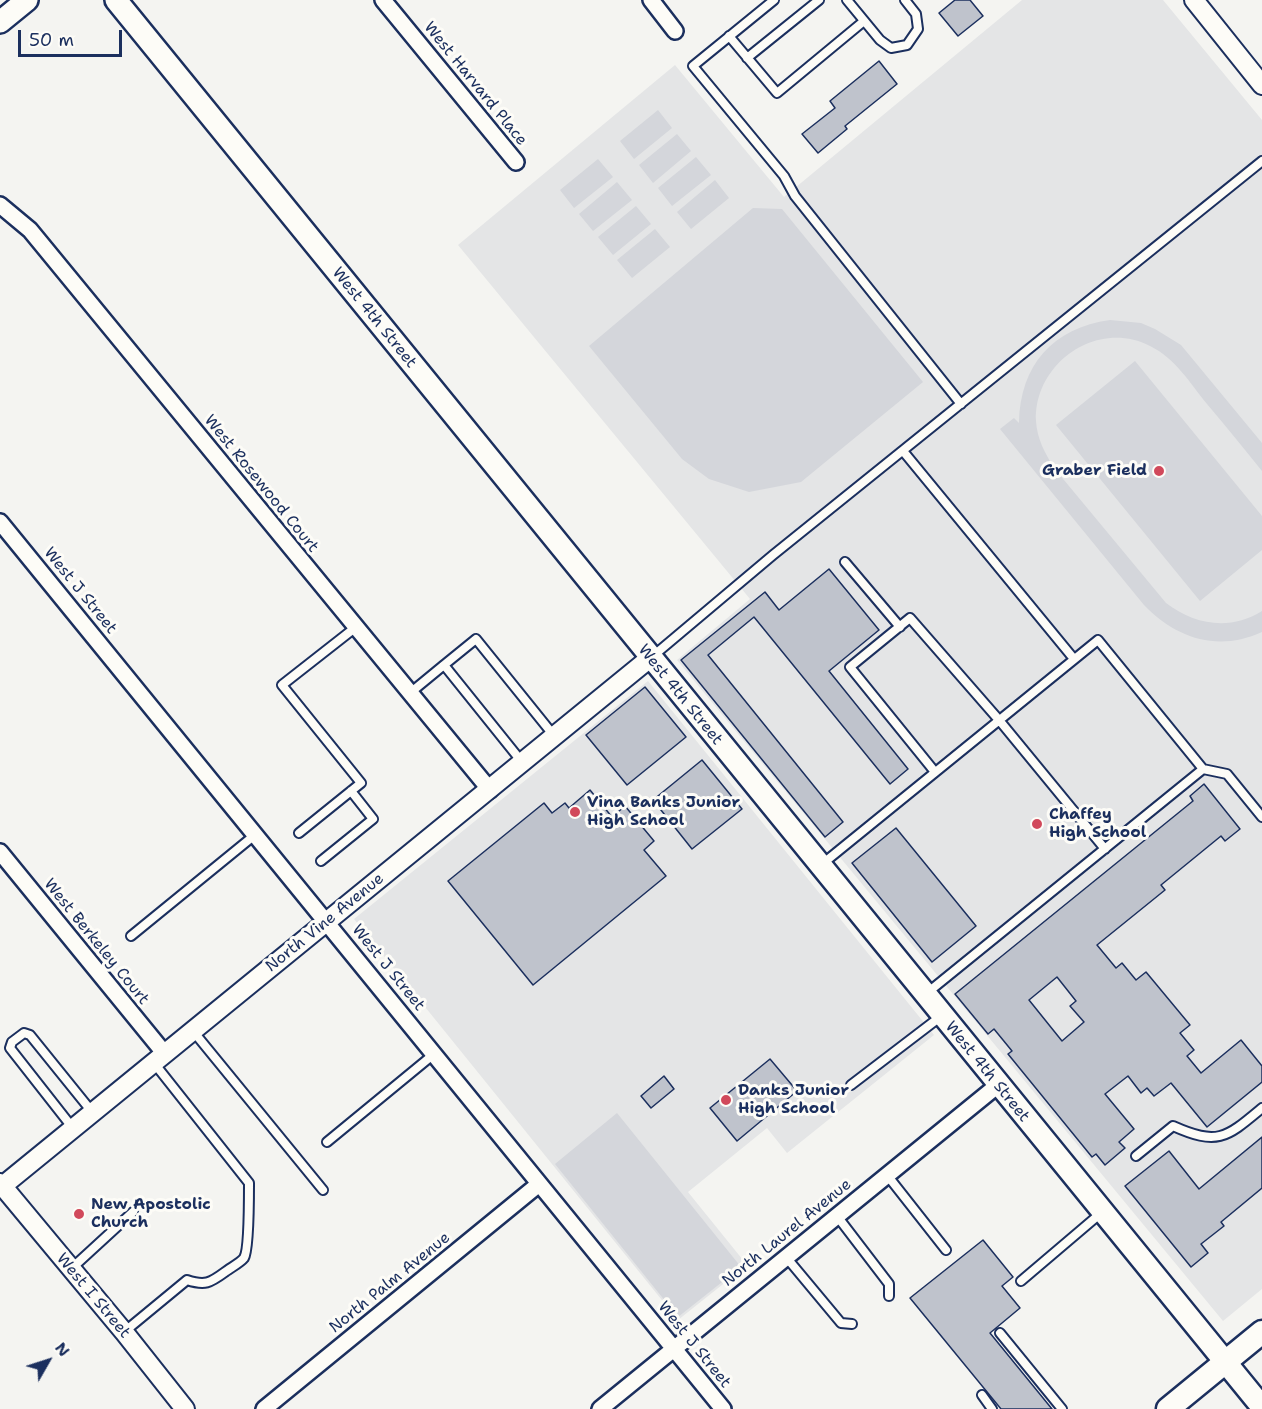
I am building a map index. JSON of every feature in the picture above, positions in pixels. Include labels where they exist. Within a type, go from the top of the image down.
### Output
[{"type":"main road","points":[[0,22],[27,0]]},
{"type":"main road","name":"West 4th Street","points":[[116,0],[1262,1407]]},
{"type":"main road","points":[[1168,1409],[1262,1332]]},
{"type":"street","name":"West Harvard Place","points":[[383,0],[516,162]]},
{"type":"street","points":[[651,0],[675,31]]},
{"type":"street","points":[[1194,0],[1262,85]]},
{"type":"street","name":"West Rosewood Court","points":[[0,205],[30,230],[490,790]]},
{"type":"street","name":"West J Street","points":[[0,522],[723,1409]]},
{"type":"street","name":"North Vine Avenue","points":[[1,1186],[650,658]]},
{"type":"street","name":"West Berkeley Court","points":[[0,852],[159,1058]]},
{"type":"street","name":"North Laurel Avenue","points":[[600,1409],[998,1085]]},
{"type":"street","name":"North Palm Avenue","points":[[264,1409],[539,1184]]},
{"type":"street","name":"West I Street","points":[[1,1186],[124,1332],[185,1409]]},
{"type":"lane","points":[[774,0],[693,66],[784,176],[795,196],[961,404]]},
{"type":"lane","points":[[747,58],[819,0]]},
{"type":"lane","points":[[847,0],[880,40],[891,48],[907,45],[918,29],[916,14],[905,0]]},
{"type":"lane","points":[[729,36],[777,93],[864,21]]},
{"type":"lane","points":[[650,658],[1262,161]]},
{"type":"lane","points":[[903,451],[1074,659]]},
{"type":"lane","points":[[846,562],[900,627]]},
{"type":"lane","points":[[935,772],[850,667],[910,618],[999,720],[1104,849]]},
{"type":"lane","points":[[299,833],[361,783],[282,685],[356,627]]},
{"type":"lane","points":[[410,693],[476,639],[555,737]]},
{"type":"lane","points":[[820,866],[1098,640],[1203,769],[1227,774],[1262,817]]},
{"type":"lane","points":[[444,665],[523,763]]},
{"type":"lane","points":[[925,995],[1203,769]]},
{"type":"lane","points":[[321,861],[373,819],[351,791]]},
{"type":"lane","points":[[131,936],[256,834]]},
{"type":"lane","points":[[851,1085],[942,1016]]},
{"type":"lane","points":[[193,1031],[323,1190]]},
{"type":"lane","points":[[73,1128],[10,1048],[12,1042],[24,1033],[30,1035],[93,1113]]},
{"type":"lane","points":[[327,1142],[434,1054]]},
{"type":"lane","points":[[124,1332],[187,1281],[201,1284],[213,1282],[244,1258],[248,1243],[249,1183],[159,1058]]},
{"type":"lane","points":[[1136,1156],[1173,1126],[1197,1136],[1218,1138],[1238,1128],[1262,1108]]},
{"type":"lane","points":[[887,1175],[946,1250]]},
{"type":"lane","points":[[71,1269],[133,1212]]},
{"type":"lane","points":[[1021,1281],[1102,1212]]},
{"type":"lane","points":[[837,1216],[890,1284],[889,1296]]},
{"type":"lane","points":[[786,1257],[842,1323],[852,1324]]},
{"type":"lane","points":[[1000,1333],[1062,1409]]},
{"type":"lane","points":[[982,1395],[992,1409]]},
{"type":"shaded area","name":"Chaffey High School","points":[[1022,0],[1163,0],[1262,120],[1262,1289],[1223,1321],[677,660],[750,599],[458,245],[675,65],[784,197]]},
{"type":"shaded area","points":[[658,110],[672,128],[634,159],[620,141]]},
{"type":"shaded area","points":[[677,134],[691,151],[653,183],[639,165]]},
{"type":"shaded area","points":[[696,157],[711,175],[672,206],[658,188]]},
{"type":"shaded area","points":[[598,159],[613,177],[574,208],[560,190]]},
{"type":"shaded area","points":[[715,180],[729,198],[691,229],[677,212]]},
{"type":"shaded area","points":[[617,182],[632,200],[593,231],[579,214]]},
{"type":"shaded area","points":[[636,206],[651,224],[613,255],[598,237]]},
{"type":"shaded area","points":[[753,208],[782,209],[923,382],[801,482],[749,492],[709,479],[682,459],[589,346]]},
{"type":"shaded area","points":[[655,229],[670,247],[632,278],[617,260]]},
{"type":"shaded area","points":[[1110,320],[1141,323],[1181,345],[1262,443],[1262,471],[1175,364],[1150,346],[1130,339],[1110,338],[1090,343],[1072,352],[1057,365],[1046,381],[1038,400],[1036,421],[1045,451],[1054,468],[1166,603],[1189,616],[1213,623],[1238,621],[1262,611],[1262,632],[1230,641],[1199,639],[1184,634],[1157,617],[1144,605],[1000,429],[1014,418],[1019,423],[1021,402],[1033,367],[1056,341],[1090,324]]},
{"type":"shaded area","name":"Graber Field","points":[[1135,361],[1262,516],[1262,550],[1200,601],[1056,425]]},
{"type":"shaded area","points":[[648,681],[934,1035],[787,1153],[767,1128],[688,1192],[747,1265],[678,1320],[354,919]]},
{"type":"shaded area","points":[[617,1113],[741,1267],[678,1317],[555,1164]]},
{"type":"building","points":[[955,0],[970,0],[983,16],[958,36],[939,13]]},
{"type":"building","points":[[879,61],[897,84],[845,126],[847,129],[818,153],[802,134],[835,108],[830,101]]},
{"type":"building","points":[[829,569],[879,630],[829,671],[908,769],[890,784],[754,617],[708,655],[843,822],[825,837],[681,660],[765,592],[779,610]]},
{"type":"building","points":[[645,687],[686,737],[627,785],[586,735]]},
{"type":"building","points":[[702,760],[742,809],[692,849],[653,800]]},
{"type":"building","points":[[1204,784],[1240,829],[1225,841],[1221,836],[1161,885],[1165,890],[1097,945],[1116,968],[1122,963],[1136,980],[1146,972],[1190,1025],[1180,1033],[1194,1050],[1187,1056],[1201,1073],[1241,1040],[1262,1066],[1262,1082],[1207,1127],[1171,1083],[1154,1096],[1147,1088],[1141,1093],[1128,1076],[1105,1094],[1134,1129],[1119,1142],[1125,1148],[1105,1165],[1096,1154],[1092,1157],[1008,1054],[1012,1051],[994,1029],[988,1034],[955,994],[1193,801],[1190,796]],"holes":[[[1057,977],[1076,1001],[1070,1006],[1084,1022],[1062,1041],[1029,1000]]]},
{"type":"building","points":[[590,790],[612,817],[625,806],[654,841],[644,850],[666,876],[533,985],[448,881],[544,803],[552,813],[565,803],[569,808]]},
{"type":"building","points":[[896,828],[976,926],[932,962],[852,863]]},
{"type":"building","points":[[770,1059],[797,1091],[737,1141],[710,1108]]},
{"type":"building","points":[[664,1076],[674,1089],[651,1108],[641,1096]]},
{"type":"building","points":[[1262,1137],[1262,1188],[1221,1222],[1224,1226],[1201,1244],[1208,1253],[1191,1267],[1125,1186],[1169,1151],[1199,1189]]},
{"type":"building","points":[[983,1240],[1013,1277],[1002,1286],[1020,1308],[990,1333],[1052,1409],[1001,1409],[910,1298]]},
{"type":"place","name":"Graber Field","points":[[1159,471]]},
{"type":"place","name":"Vina Banks Junior High School","points":[[575,812]]},
{"type":"place","name":"Chaffey High School","points":[[1037,824]]},
{"type":"place","name":"Danks Junior High School","points":[[726,1100]]},
{"type":"place","name":"New Apostolic Church","points":[[79,1214]]}]
